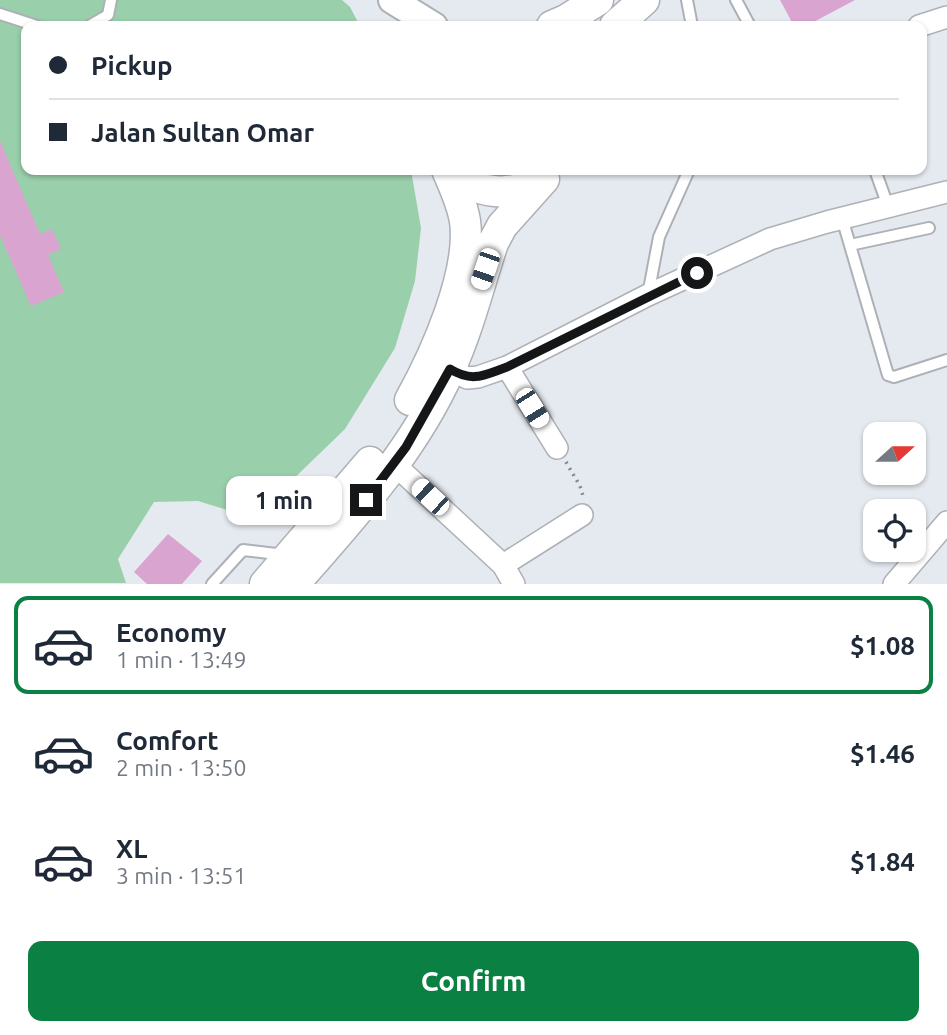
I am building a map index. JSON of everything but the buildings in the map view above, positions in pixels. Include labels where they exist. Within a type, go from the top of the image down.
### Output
[{"type":"main road","points":[[564,21],[598,0]]},
{"type":"main road","points":[[621,21],[644,0]]},
{"type":"main road","points":[[291,570],[389,439],[425,374],[446,323],[465,245],[465,221],[449,175]]},
{"type":"main road","points":[[455,175],[475,187],[492,192],[528,187],[547,175]]},
{"type":"main road","points":[[265,583],[291,570],[352,519],[394,464],[450,369],[493,243],[502,226],[548,175]]},
{"type":"street","points":[[383,0],[394,21]]},
{"type":"street","points":[[392,0],[426,21]]},
{"type":"street","points":[[927,23],[947,17]]},
{"type":"street","points":[[450,369],[467,378],[507,367],[648,295],[770,239],[947,192]]},
{"type":"street","points":[[507,367],[557,448]]},
{"type":"street","points":[[394,464],[508,574],[582,515]]},
{"type":"street","points":[[894,583],[947,522]]},
{"type":"lane","points":[[98,21],[108,15],[111,0]]},
{"type":"lane","points":[[687,0],[691,21]]},
{"type":"lane","points":[[736,0],[747,21]]},
{"type":"lane","points":[[0,14],[22,21]]},
{"type":"lane","points":[[648,295],[659,237],[687,175]]},
{"type":"lane","points":[[877,175],[888,206]]},
{"type":"lane","points":[[842,218],[888,375],[894,377],[947,360]]},
{"type":"lane","points":[[850,245],[929,228]]},
{"type":"lane","points":[[212,583],[243,550],[291,570]]},
{"type":"path","points":[[557,448],[580,486],[584,502],[582,515]]},
{"type":"green space","points":[[0,0],[342,0],[350,7],[357,21],[21,21],[21,175],[412,175],[421,228],[415,281],[395,348],[345,429],[253,518],[198,501],[154,502],[118,559],[126,583],[0,583]]},
{"type":"route","points":[[366,500],[406,447],[450,369],[467,378],[507,367],[697,273]]}]
